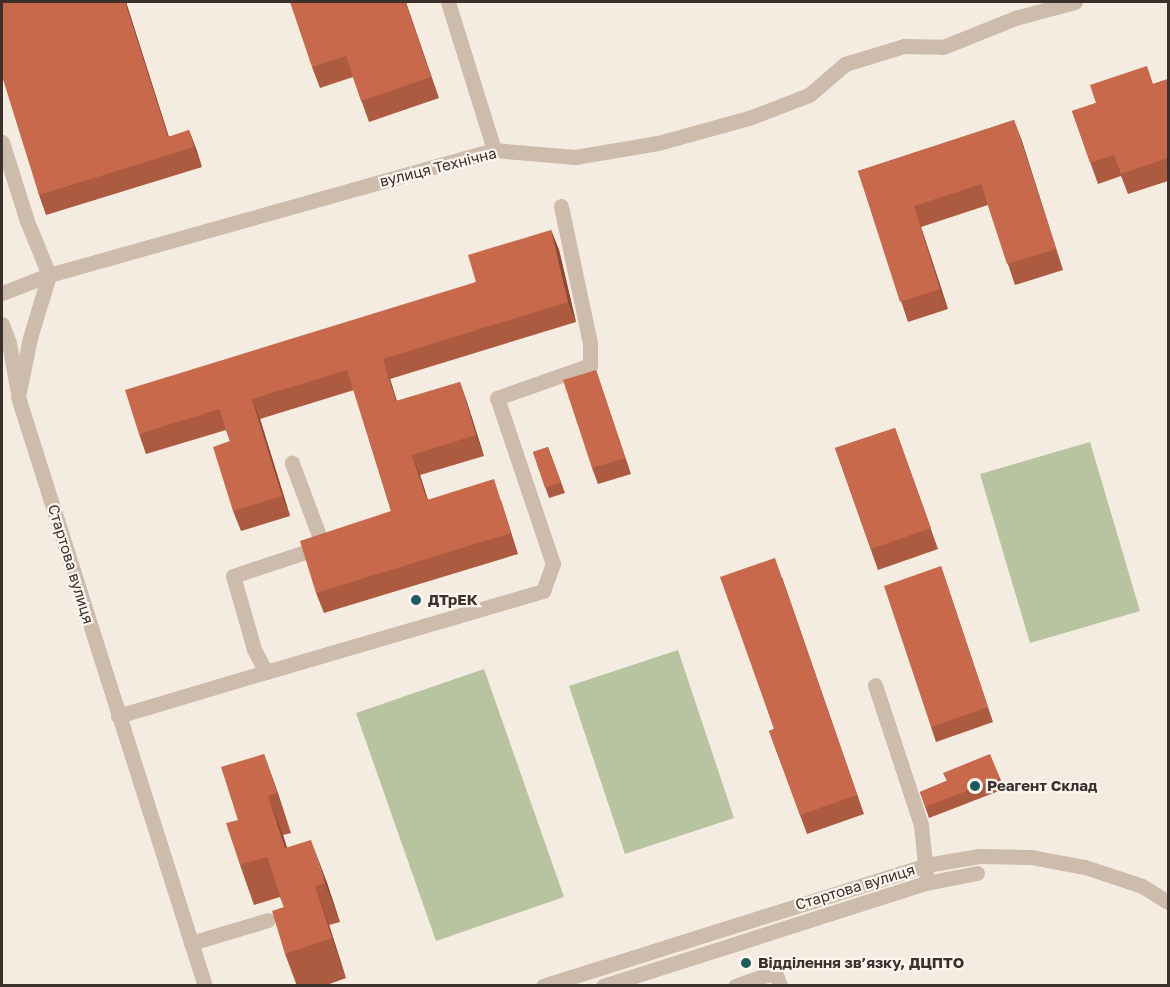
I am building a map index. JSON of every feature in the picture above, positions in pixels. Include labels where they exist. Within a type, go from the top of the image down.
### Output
[{"type":"street","points":[[448,2],[494,150]]},
{"type":"street","name":"вулиця Технічна","points":[[2,293],[49,275],[494,150],[575,158],[658,143],[749,118],[809,95],[845,64],[904,46],[943,47],[1015,18],[1075,2]]},
{"type":"street","points":[[2,142],[27,221],[49,275]]},
{"type":"street","points":[[118,716],[543,591],[552,564],[497,398],[590,365],[590,343],[561,206]]},
{"type":"street","name":"Стартова вулиця","points":[[49,275],[30,338],[18,397],[205,986]]},
{"type":"street","points":[[2,324],[9,343],[18,397]]},
{"type":"street","points":[[266,672],[254,649],[233,576],[323,546],[292,463]]},
{"type":"street","points":[[875,684],[921,825],[926,883]]},
{"type":"street","name":"Стартова вулиця","points":[[543,986],[926,865],[979,856],[1031,857],[1085,867],[1142,886],[1168,902]]},
{"type":"street","name":"Стартова вулиця","points":[[603,986],[926,883],[977,873]]},
{"type":"street","points":[[191,944],[267,920]]},
{"type":"street","points":[[735,986],[775,972],[780,986]]},
{"type":"green space","points":[[1090,442],[1140,611],[1030,643],[980,474]]},
{"type":"green space","points":[[678,650],[734,818],[625,854],[569,686]]},
{"type":"green space","points":[[484,669],[564,897],[436,941],[356,713]]},
{"type":"building","points":[[2,2],[125,2],[168,137],[189,130],[194,147],[39,195],[2,76]]},
{"type":"building","points":[[290,2],[405,2],[431,77],[361,101],[346,56],[312,67]]},
{"type":"building","points":[[1147,66],[1153,84],[1168,79],[1168,158],[1121,174],[1114,155],[1090,163],[1072,111],[1096,103],[1090,85]]},
{"type":"building","points":[[1014,120],[1056,249],[1007,264],[981,184],[914,206],[940,289],[900,302],[858,171]]},
{"type":"building","points":[[551,230],[568,302],[383,359],[396,401],[460,382],[476,435],[412,455],[427,500],[494,479],[511,533],[316,593],[300,541],[391,511],[347,370],[252,399],[282,496],[233,511],[213,447],[230,441],[219,409],[139,434],[125,390],[476,282],[468,255]]},
{"type":"building","points":[[596,370],[625,458],[592,468],[563,380]]},
{"type":"building","points":[[895,428],[931,528],[871,549],[835,448]]},
{"type":"building","points":[[548,447],[561,482],[545,488],[533,452]]},
{"type":"building","points":[[775,558],[857,795],[800,815],[769,731],[774,729],[720,577]]},
{"type":"building","points":[[941,566],[988,707],[931,727],[884,586]]},
{"type":"building","points":[[264,754],[277,793],[268,796],[285,848],[311,840],[325,883],[315,886],[332,938],[285,954],[272,911],[284,907],[267,857],[240,865],[226,823],[238,820],[221,767]]},
{"type":"building","points":[[990,754],[1000,778],[925,807],[920,792],[947,781],[943,773]]},
{"type":"place","name":"ДТрЕК","points":[[416,600]]},
{"type":"place","name":"Реагент Склад","points":[[975,786]]},
{"type":"place","name":"Відділення зв’язку, ДЦПТО","points":[[746,963]]}]
